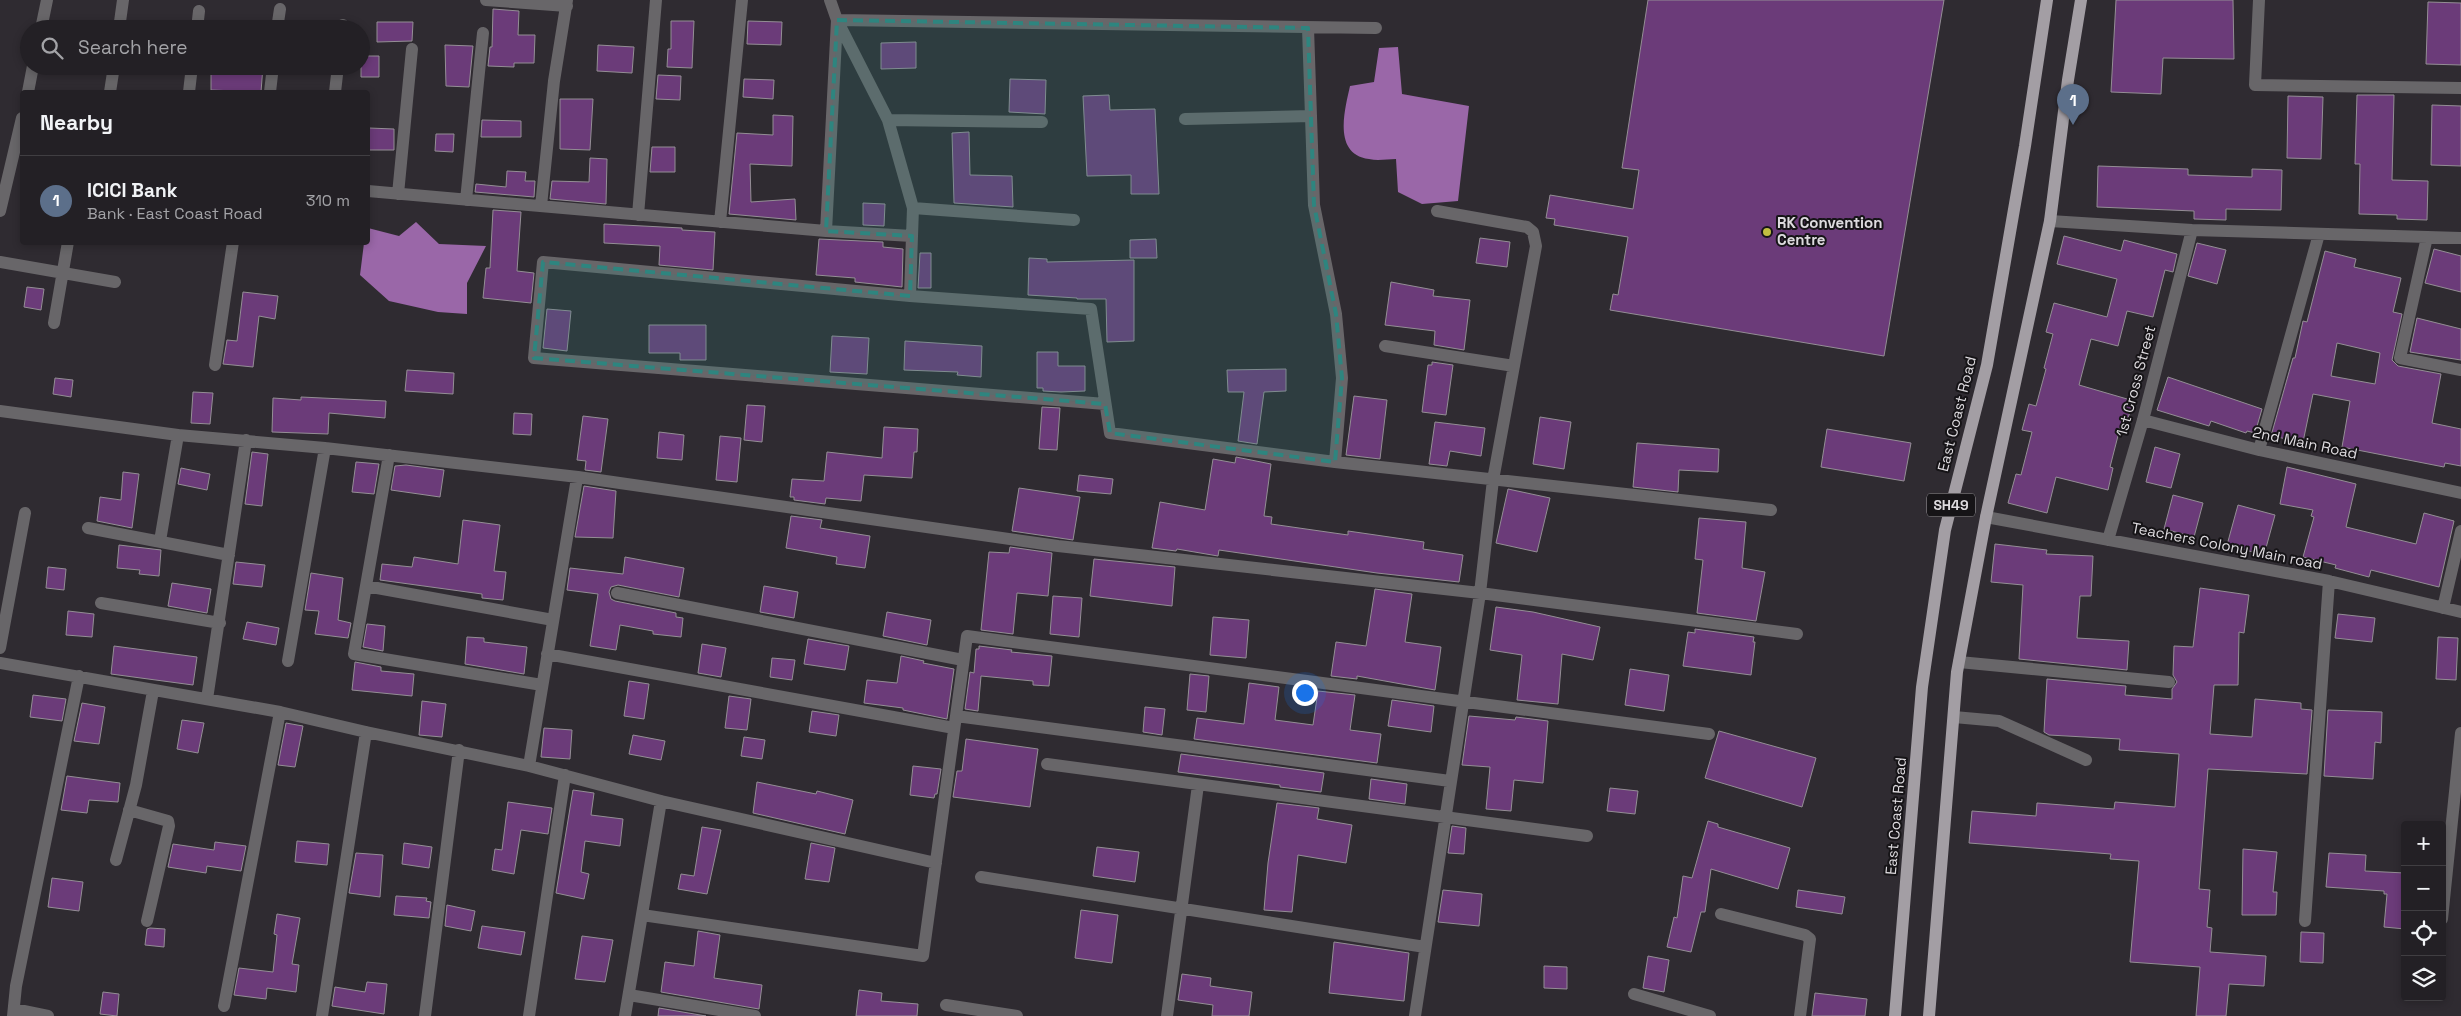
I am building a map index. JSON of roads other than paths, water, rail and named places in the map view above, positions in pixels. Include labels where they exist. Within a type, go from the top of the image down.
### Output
[{"type":"main road","name":"East Coast Road","points":[[1895,1016],[1922,687],[1944,540],[1987,365],[2025,146],[2047,0]]},
{"type":"main road","name":"SH49","points":[[1929,1016],[1959,662],[1986,517],[2050,221],[2068,80],[2081,0]]},
{"type":"street","points":[[43,20],[47,0]]},
{"type":"street","points":[[120,20],[123,0]]},
{"type":"street","points":[[486,0],[567,3],[554,81],[541,206]]},
{"type":"street","points":[[638,215],[656,0]]},
{"type":"street","points":[[720,222],[742,0]]},
{"type":"street","points":[[830,0],[837,20],[888,120],[913,208],[910,296]]},
{"type":"street","points":[[2259,0],[2256,85],[2461,88]]},
{"type":"street","points":[[278,20],[280,9]]},
{"type":"street","points":[[198,20],[199,11]]},
{"type":"street","points":[[826,231],[837,20]]},
{"type":"street","points":[[837,20],[1376,28]]},
{"type":"street","points":[[1308,28],[1314,205],[1336,314],[1342,378],[1335,462]]},
{"type":"street","points":[[466,200],[484,33]]},
{"type":"street","points":[[398,194],[412,49]]},
{"type":"street","points":[[28,90],[31,75]]},
{"type":"street","points":[[110,90],[113,75]]},
{"type":"street","points":[[189,90],[191,75]]},
{"type":"street","points":[[270,90],[272,75]]},
{"type":"street","points":[[335,90],[337,75]]},
{"type":"street","points":[[1185,119],[1311,116]]},
{"type":"street","points":[[888,120],[1042,122]]},
{"type":"street","points":[[0,211],[18,161],[20,140]]},
{"type":"street","points":[[370,191],[826,231],[912,236]]},
{"type":"street","points":[[913,208],[1074,220]]},
{"type":"street","points":[[1415,1016],[1480,593],[1493,480],[1536,246],[1533,232],[1517,224],[1437,211]]},
{"type":"street","points":[[2050,221],[2192,230],[2461,238]]},
{"type":"street","name":"1st Cross Street","points":[[2108,540],[2143,420],[2192,230]]},
{"type":"street","points":[[2259,450],[2319,234]]},
{"type":"street","points":[[2427,237],[2400,358],[2461,370]]},
{"type":"street","points":[[54,323],[68,245]]},
{"type":"street","points":[[215,365],[233,245]]},
{"type":"street","points":[[0,262],[115,282]]},
{"type":"street","points":[[1106,404],[534,358],[543,262],[910,296],[1091,309],[1106,404],[1110,433],[1335,462],[1771,510]]},
{"type":"street","points":[[1385,346],[1514,366]]},
{"type":"street","points":[[0,411],[178,434],[390,455],[577,478],[1058,546],[1480,593],[1797,634]]},
{"type":"street","name":"2nd Main Road","points":[[2143,420],[2259,450],[2461,493]]},
{"type":"street","points":[[160,541],[178,434]]},
{"type":"street","points":[[207,699],[220,623],[246,440]]},
{"type":"street","points":[[288,661],[325,448]]},
{"type":"street","points":[[390,455],[354,654],[542,685]]},
{"type":"street","points":[[529,766],[577,478]]},
{"type":"street","points":[[0,648],[25,513]]},
{"type":"street","name":"Teachers Colony Main road","points":[[1986,517],[2329,581],[2461,612]]},
{"type":"street","points":[[88,528],[229,555]]},
{"type":"street","points":[[2443,608],[2461,531]]},
{"type":"street","points":[[2306,921],[2329,581]]},
{"type":"street","points":[[366,586],[553,620]]},
{"type":"street","points":[[617,593],[963,660]]},
{"type":"street","points":[[102,603],[220,623]]},
{"type":"street","points":[[642,915],[923,956],[967,636],[1709,734]]},
{"type":"street","points":[[547,654],[955,722],[1450,781]]},
{"type":"street","points":[[1959,662],[2168,682]]},
{"type":"street","points":[[0,663],[280,712],[366,732],[459,750],[565,775],[661,801],[936,863]]},
{"type":"street","points":[[48,1016],[13,1013],[18,976],[79,676]]},
{"type":"street","points":[[116,860],[129,810],[153,690]]},
{"type":"street","points":[[224,1006],[280,712]]},
{"type":"street","points":[[1954,716],[1999,721],[2086,760]]},
{"type":"street","points":[[322,1016],[366,732]]},
{"type":"street","points":[[2443,911],[2461,733]]},
{"type":"street","points":[[425,1016],[459,750]]},
{"type":"street","points":[[1047,764],[1587,836]]},
{"type":"street","points":[[529,1016],[565,775]]},
{"type":"street","points":[[1166,1016],[1198,785]]},
{"type":"street","points":[[625,1016],[661,801]]},
{"type":"street","points":[[129,810],[161,817],[168,820],[169,826],[147,921]]},
{"type":"street","points":[[981,877],[1425,947]]},
{"type":"street","points":[[1721,914],[1805,935],[1810,939],[1800,1016]]},
{"type":"street","points":[[1634,994],[1710,1016]]},
{"type":"street","points":[[629,995],[755,1016]]},
{"type":"street","points":[[946,1005],[1017,1016]]},
{"type":"place","name":"ICICI Bank","points":[[2073,125]]},
{"type":"place","name":"RK Convention Centre","points":[[1767,232]]}]
